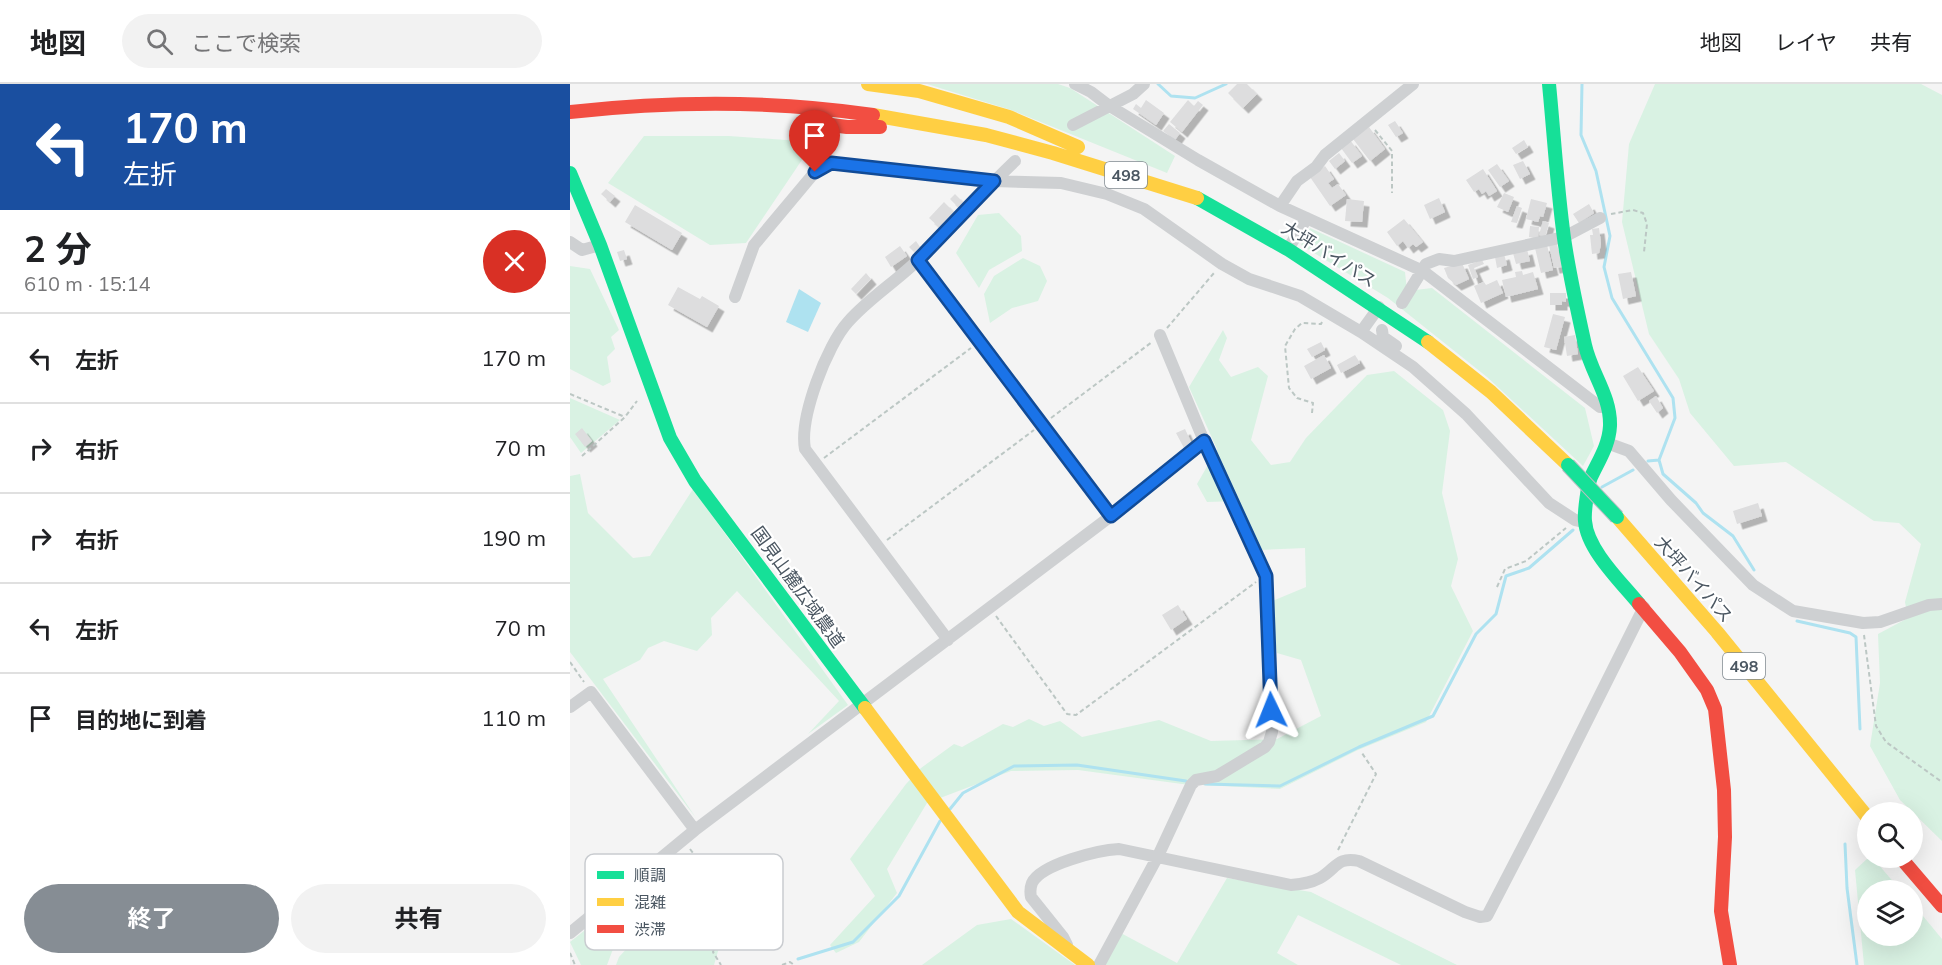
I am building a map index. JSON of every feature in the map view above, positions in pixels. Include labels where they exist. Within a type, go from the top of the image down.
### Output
[{"type":"main road","points":[[868,84],[919,91],[1009,117],[1206,202]]},
{"type":"main road","points":[[1549,84],[1564,237],[1585,347],[1608,406],[1610,426],[1600,462],[1590,479],[1580,521],[1602,559],[1644,607],[1687,662],[1707,690],[1715,709],[1724,790],[1725,837],[1721,911],[1730,965]]},
{"type":"main road","name":"大坪バイパス","points":[[570,112],[678,104],[765,103],[857,112],[1030,145],[1206,202],[1288,249],[1379,307],[1480,382],[1568,465],[1617,517],[1717,632],[1857,804]]},
{"type":"main road","points":[[570,126],[618,120],[710,117],[794,120],[847,127],[948,128]]},
{"type":"main road","name":"国見山麓広域農道","points":[[570,173],[600,244],[670,438],[695,481],[1018,912],[1088,965]]},
{"type":"main road","points":[[1910,868],[1942,906]]},
{"type":"street","points":[[1075,84],[1198,160],[1280,206],[1424,271],[1600,407],[1608,406]]},
{"type":"street","points":[[1073,125],[1133,94],[1144,84]]},
{"type":"street","points":[[1280,206],[1297,181],[1316,167],[1325,155],[1413,84]]},
{"type":"street","points":[[948,640],[805,449],[803,438],[808,401],[834,343],[847,322],[918,260],[1015,161]]},
{"type":"street","points":[[735,297],[754,245],[815,172],[831,163],[994,181],[1061,183],[1107,194],[1144,209],[1222,264],[1249,279],[1300,296],[1361,332],[1413,367],[1466,414],[1549,503],[1580,521]]},
{"type":"street","points":[[1288,249],[1307,218]]},
{"type":"street","points":[[1402,303],[1424,271],[1426,264],[1439,259],[1454,261],[1564,237],[1600,218]]},
{"type":"street","points":[[570,242],[582,250],[600,244]]},
{"type":"street","points":[[918,260],[1111,516]]},
{"type":"street","points":[[1361,332],[1379,307]]},
{"type":"street","points":[[1382,330],[1383,337],[1413,359],[1413,367]]},
{"type":"street","points":[[1099,965],[1158,856],[1191,785],[1196,780],[1217,776],[1265,747],[1272,732],[1266,576],[1204,441],[1160,335]]},
{"type":"street","points":[[666,854],[1111,516],[1204,441]]},
{"type":"street","points":[[1607,443],[1629,451],[1671,500],[1753,585],[1792,611],[1863,623],[1880,622],[1929,604],[1942,604]]},
{"type":"street","points":[[1071,954],[1063,937],[1031,897],[1032,881],[1039,875],[1080,855],[1102,850],[1119,849],[1158,856],[1291,885],[1306,883],[1321,877],[1340,861],[1349,859],[1359,861],[1465,912],[1480,917],[1487,916],[1644,607]]},
{"type":"street","points":[[570,707],[591,692],[695,830]]},
{"type":"street","points":[[570,933],[585,921]]},
{"type":"path","points":[[1368,120],[1392,151],[1392,193]]},
{"type":"path","points":[[1613,214],[1633,210],[1643,213],[1647,224],[1644,252]]},
{"type":"path","points":[[878,547],[1160,335],[1222,264]]},
{"type":"path","points":[[1312,413],[1313,403],[1297,398],[1289,388],[1285,346],[1295,329],[1302,323],[1321,324],[1330,314]]},
{"type":"path","points":[[816,464],[981,341]]},
{"type":"path","points":[[570,394],[625,417]]},
{"type":"path","points":[[582,456],[625,417],[637,401]]},
{"type":"path","points":[[1497,587],[1505,569],[1526,561],[1580,521]]},
{"type":"path","points":[[990,608],[1067,714],[1076,715],[1237,594],[1266,576]]},
{"type":"path","points":[[1863,623],[1876,726],[1886,742],[1942,782]]},
{"type":"path","points":[[570,662],[591,692]]},
{"type":"path","points":[[1340,861],[1338,851],[1376,774],[1362,753]]},
{"type":"path","points":[[683,840],[694,854]]},
{"type":"path","points":[[714,950],[721,965]]},
{"type":"path","points":[[570,953],[575,965]]},
{"type":"path","points":[[782,965],[790,962],[794,965]]},
{"type":"green space","points":[[927,84],[1058,84],[1070,88],[1175,156],[1167,173],[1011,110]]},
{"type":"green space","points":[[1655,84],[1921,84],[1942,95],[1942,841],[1923,822],[1923,802],[1902,802],[1900,800],[1870,746],[1880,683],[1878,634],[1908,618],[1905,602],[1921,544],[1899,523],[1874,521],[1786,462],[1734,466],[1690,413],[1679,379],[1649,334],[1622,222],[1629,144]]},
{"type":"green space","points":[[644,136],[729,136],[814,142],[746,243],[710,245],[608,183]]},
{"type":"green space","points":[[999,213],[1021,236],[1022,251],[989,270],[979,288],[956,253],[978,215]]},
{"type":"green space","points":[[1310,228],[1405,272],[1407,291],[1432,288],[1585,408],[1594,446],[1583,466],[1487,377],[1388,298],[1301,245]]},
{"type":"green space","points":[[1023,258],[1040,266],[1047,281],[1038,301],[1012,308],[990,323],[984,294],[994,276]]},
{"type":"green space","points":[[570,266],[590,269],[619,330],[611,337],[615,349],[607,357],[611,382],[603,386],[570,369]]},
{"type":"green space","points":[[1223,330],[1227,338],[1219,360],[1231,377],[1258,367],[1268,376],[1251,440],[1271,465],[1290,462],[1306,438],[1367,375],[1394,371],[1443,410],[1450,431],[1442,493],[1458,559],[1451,586],[1473,631],[1426,722],[1358,750],[1280,789],[1182,784],[1078,770],[1011,771],[927,803],[887,869],[897,893],[859,942],[836,953],[830,945],[875,896],[850,859],[906,784],[921,768],[954,744],[962,747],[1003,724],[1013,727],[1029,719],[1044,726],[1060,721],[1082,737],[1159,720],[1211,741],[1277,739],[1321,716],[1301,660],[1277,653],[1270,602],[1306,587],[1305,548],[1260,550],[1238,501],[1207,502],[1197,484],[1217,449],[1189,387]]},
{"type":"green space","points":[[570,398],[620,420],[581,453],[570,437]]},
{"type":"green space","points":[[580,474],[588,513],[633,558],[650,556],[693,489],[848,705],[808,734],[839,701],[737,591],[711,618],[712,635],[697,651],[664,641],[648,648],[640,660],[603,679],[696,818],[570,652],[570,476]]},
{"type":"green space","points":[[1857,868],[1881,868],[1892,880],[1857,880],[1857,891],[1855,870]]},
{"type":"green space","points":[[1227,878],[1311,892],[1457,965],[1401,965],[1298,915],[1277,953],[1298,965],[1094,965],[1117,931],[1177,963]]},
{"type":"green space","points":[[1923,916],[1942,939],[1942,965],[1864,965],[1862,946],[1923,946]]},
{"type":"green space","points":[[1011,919],[1075,965],[922,965],[977,925]]},
{"type":"green space","points":[[585,930],[585,950],[613,950],[607,965],[581,965],[570,942]]},
{"type":"green space","points":[[625,950],[718,950],[714,965],[616,965]]},
{"type":"water","points":[[799,289],[821,303],[808,332],[786,322]]},
{"type":"building","points":[[1237,84],[1247,84],[1257,94],[1243,108],[1228,93]]},
{"type":"building","points":[[1146,100],[1164,113],[1156,125],[1133,109],[1136,104],[1141,108]]},
{"type":"building","points":[[1188,100],[1194,106],[1198,101],[1203,105],[1182,132],[1170,122]]},
{"type":"building","points":[[1395,121],[1403,133],[1396,137],[1388,125]]},
{"type":"building","points":[[1169,124],[1180,133],[1175,140],[1163,131]]},
{"type":"building","points":[[1369,127],[1385,149],[1370,161],[1353,139]]},
{"type":"building","points":[[1350,140],[1362,156],[1352,163],[1341,148]]},
{"type":"building","points":[[1524,140],[1528,147],[1516,154],[1512,148]]},
{"type":"building","points":[[1339,153],[1345,161],[1335,169],[1329,161]]},
{"type":"building","points":[[1523,161],[1530,174],[1520,179],[1513,165]]},
{"type":"building","points":[[1497,164],[1509,181],[1500,187],[1488,170]]},
{"type":"building","points":[[1325,166],[1334,179],[1328,183],[1332,188],[1338,184],[1346,195],[1330,206],[1310,177]]},
{"type":"building","points":[[1483,169],[1497,191],[1489,196],[1486,191],[1482,194],[1479,189],[1474,192],[1466,180]]},
{"type":"building","points":[[606,189],[615,196],[610,202],[601,194]]},
{"type":"building","points":[[1504,193],[1514,197],[1508,212],[1497,207]]},
{"type":"building","points":[[955,194],[964,203],[959,208],[950,199]]},
{"type":"building","points":[[1439,198],[1445,212],[1430,219],[1424,205]]},
{"type":"building","points":[[1347,199],[1364,201],[1362,222],[1345,221]]},
{"type":"building","points":[[1531,199],[1547,203],[1543,217],[1540,216],[1538,222],[1526,219]]},
{"type":"building","points":[[944,202],[955,213],[940,228],[929,218]]},
{"type":"building","points":[[1589,204],[1594,213],[1579,223],[1573,214]]},
{"type":"building","points":[[635,205],[682,233],[672,250],[625,222]]},
{"type":"building","points":[[1517,206],[1522,208],[1517,223],[1511,222]]},
{"type":"building","points":[[1404,219],[1423,242],[1416,247],[1413,244],[1408,248],[1403,241],[1397,246],[1387,232]]},
{"type":"building","points":[[1543,221],[1549,223],[1545,237],[1539,235]]},
{"type":"building","points":[[1530,226],[1539,227],[1538,239],[1529,237]]},
{"type":"building","points":[[1599,228],[1601,244],[1599,253],[1592,254],[1590,235],[1593,235],[1592,229]]},
{"type":"building","points":[[916,241],[920,247],[914,252],[909,247]]},
{"type":"building","points":[[1557,244],[1562,267],[1554,268],[1549,245]]},
{"type":"building","points":[[1547,245],[1553,270],[1541,273],[1535,248]]},
{"type":"building","points":[[900,246],[907,256],[891,267],[885,257]]},
{"type":"building","points":[[1527,249],[1530,261],[1516,264],[1513,253]]},
{"type":"building","points":[[624,250],[627,259],[620,261],[617,252]]},
{"type":"building","points":[[1504,254],[1507,265],[1497,268],[1495,257]]},
{"type":"building","points":[[1482,260],[1484,264],[1474,268],[1478,277],[1473,279],[1468,265]]},
{"type":"building","points":[[1462,263],[1469,279],[1456,285],[1448,278],[1444,268]]},
{"type":"building","points":[[1522,271],[1523,275],[1533,272],[1538,289],[1506,297],[1502,280],[1516,277],[1515,272]]},
{"type":"building","points":[[1631,272],[1636,296],[1623,299],[1618,274]]},
{"type":"building","points":[[866,273],[871,279],[856,294],[851,289]]},
{"type":"building","points":[[1497,280],[1503,293],[1481,303],[1474,286],[1484,282],[1486,285]]},
{"type":"building","points":[[678,287],[700,299],[702,296],[719,306],[707,327],[668,305]]},
{"type":"building","points":[[1550,293],[1566,293],[1566,302],[1562,301],[1562,305],[1550,305]]},
{"type":"building","points":[[1553,314],[1565,317],[1556,350],[1544,347]]},
{"type":"building","points":[[1575,335],[1578,354],[1567,356],[1564,337]]},
{"type":"building","points":[[1321,342],[1325,350],[1312,357],[1307,349]]},
{"type":"building","points":[[1324,355],[1331,368],[1311,379],[1304,366]]},
{"type":"building","points":[[1355,355],[1360,363],[1341,373],[1337,365]]},
{"type":"building","points":[[1638,367],[1654,391],[1638,401],[1623,376]]},
{"type":"building","points":[[1656,396],[1663,408],[1657,413],[1649,401]]},
{"type":"building","points":[[582,428],[592,441],[585,447],[575,434]]},
{"type":"building","points":[[1185,429],[1192,444],[1184,448],[1176,433]]},
{"type":"building","points":[[1758,503],[1762,516],[1737,524],[1733,511]]},
{"type":"building","points":[[1178,605],[1187,619],[1171,630],[1162,615]]},
{"type":"waterway","points":[[1158,84],[1171,96],[1195,98],[1226,84]]},
{"type":"waterway","points":[[1582,84],[1581,135],[1596,171],[1610,236],[1604,267],[1612,298],[1673,398],[1675,418],[1659,460],[1663,474],[1696,503],[1703,513],[1733,536],[1754,570]]},
{"type":"waterway","points":[[1648,461],[1659,460]]},
{"type":"waterway","points":[[1602,487],[1633,470]]},
{"type":"waterway","points":[[1205,784],[1280,786],[1359,747],[1433,716],[1476,634],[1496,614],[1506,576],[1529,568],[1573,530]]},
{"type":"waterway","points":[[1797,621],[1850,633],[1856,637],[1860,729]]},
{"type":"waterway","points":[[950,809],[963,793],[1014,766],[1077,765],[1186,781]]},
{"type":"waterway","points":[[798,959],[853,942],[899,896],[940,821]]},
{"type":"waterway","points":[[1845,844],[1847,888],[1857,965]]},
{"type":"traffic: fast","points":[[1549,84],[1559,200],[1568,264],[1585,345],[1604,395],[1610,426],[1608,440],[1591,477],[1585,521],[1587,532],[1598,554],[1639,604]]},
{"type":"traffic: fast","points":[[570,173],[600,245],[670,438],[695,481],[865,708]]},
{"type":"traffic: fast","points":[[1197,198],[1289,250],[1428,342]]},
{"type":"traffic: fast","points":[[1568,465],[1617,517]]},
{"type":"traffic: slow","points":[[868,84],[919,91],[1009,117],[1078,147]]},
{"type":"traffic: slow","points":[[873,115],[986,135],[1053,153],[1197,198]]},
{"type":"traffic: slow","points":[[1428,342],[1491,392],[1568,465]]},
{"type":"traffic: slow","points":[[1617,517],[1717,632],[1857,804]]},
{"type":"traffic: slow","points":[[865,708],[1018,912],[1088,965]]},
{"type":"traffic: jam","points":[[570,112],[608,108],[722,104],[797,107],[873,115]]},
{"type":"traffic: jam","points":[[808,122],[847,127],[880,127]]},
{"type":"traffic: jam","points":[[1639,604],[1680,652],[1707,690],[1715,709],[1724,790],[1725,837],[1721,911],[1730,965]]},
{"type":"traffic: jam","points":[[1910,868],[1942,906]]},
{"type":"route","points":[[815,172],[831,163],[994,181],[918,260],[1111,516],[1204,441],[1266,576],[1271,710]]}]
